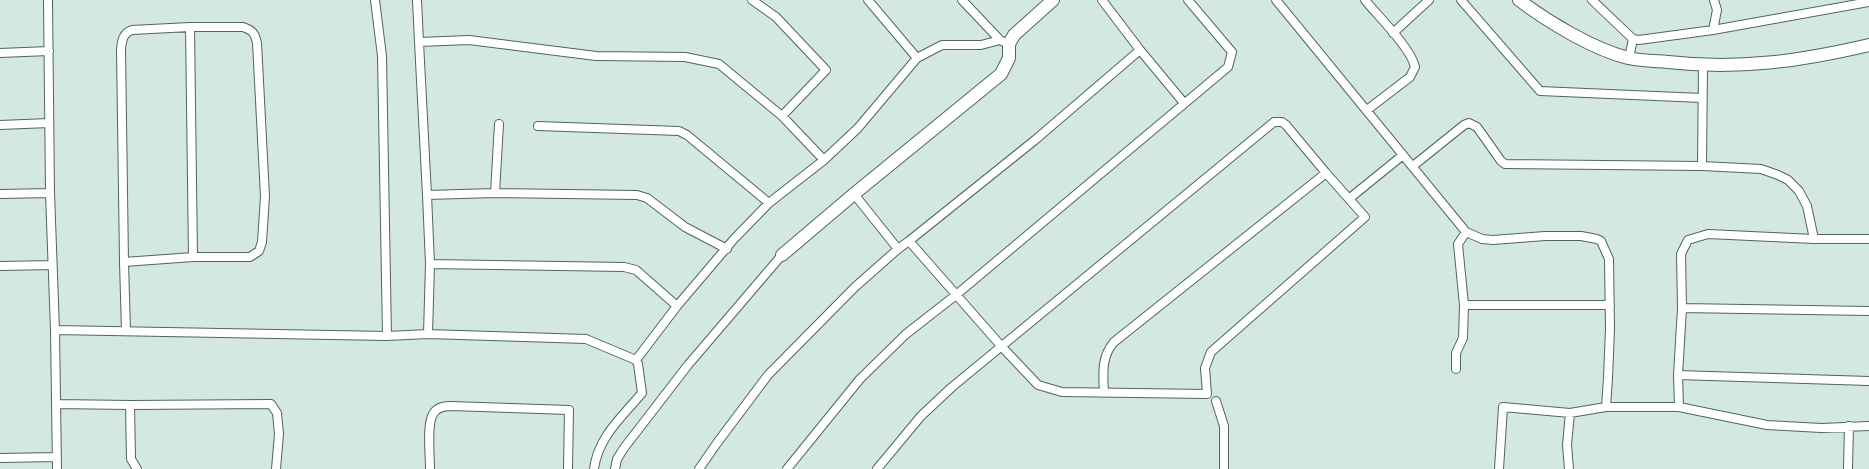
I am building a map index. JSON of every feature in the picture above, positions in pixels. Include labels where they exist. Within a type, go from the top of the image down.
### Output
[{"type":"street","points":[[48,0],[50,192],[55,330],[57,469]]},
{"type":"street","points":[[375,0],[382,56],[386,336]]},
{"type":"street","points":[[417,0],[430,264],[428,334]]},
{"type":"street","points":[[752,0],[776,17],[826,70],[782,116]]},
{"type":"street","points":[[868,0],[917,58]]},
{"type":"street","points":[[615,469],[617,459],[624,448],[688,365],[782,255],[854,194],[1002,74],[1009,58],[1005,42],[962,0]]},
{"type":"street","points":[[636,360],[678,306],[769,203],[824,160],[858,128],[917,58],[942,45],[981,45],[1005,42],[1053,0]]},
{"type":"street","points":[[1102,0],[1140,50],[1184,103]]},
{"type":"street","points":[[787,469],[860,379],[906,334],[956,295],[1228,67],[1232,52],[1188,0]]},
{"type":"street","points":[[1276,0],[1466,232],[1482,239],[1581,236],[1601,241],[1609,259],[1610,305],[1606,407]]},
{"type":"street","points":[[1364,0],[1393,33],[1412,58],[1415,67],[1410,77],[1367,110]]},
{"type":"street","points":[[1393,33],[1429,0]]},
{"type":"street","points":[[1461,0],[1540,91],[1702,98]]},
{"type":"street","points":[[1519,0],[1530,9],[1588,42],[1629,58],[1703,66],[1747,66],[1825,55],[1869,45]]},
{"type":"street","points":[[1592,0],[1633,39],[1639,40],[1713,30],[1869,2]]},
{"type":"street","points":[[1713,30],[1716,10],[1714,0]]},
{"type":"street","points":[[124,262],[193,257],[250,257],[256,254],[262,242],[265,196],[258,43],[250,29],[243,27],[190,27],[132,30],[124,35],[122,39],[120,49],[124,262],[126,331]]},
{"type":"street","points":[[190,27],[193,257]]},
{"type":"street","points":[[1629,58],[1633,39]]},
{"type":"street","points":[[419,42],[469,40],[596,56],[685,57],[719,64],[782,116],[824,160]]},
{"type":"street","points":[[699,469],[768,375],[856,287],[898,250],[1035,140],[1140,50]]},
{"type":"street","points":[[0,53],[49,51]]},
{"type":"street","points":[[1702,166],[1703,66]]},
{"type":"street","points":[[877,469],[905,434],[936,401],[1002,347],[1274,122],[1282,122],[1286,125],[1365,217],[1211,352],[1205,368],[1207,394],[1062,392],[1038,385],[1002,347],[908,242]]},
{"type":"street","points":[[0,125],[50,123]]},
{"type":"street","points":[[1413,166],[1464,125],[1469,123],[1477,126],[1501,161],[1505,164],[1702,166],[1761,169],[1788,180],[1799,191],[1807,206],[1814,239]]},
{"type":"street","points":[[495,193],[499,124]]},
{"type":"street","points":[[538,126],[679,131],[687,135],[769,203]]},
{"type":"street","points":[[1350,198],[1404,155]]},
{"type":"street","points":[[1104,393],[1103,366],[1106,355],[1114,342],[1326,173]]},
{"type":"street","points":[[0,194],[50,192]]},
{"type":"street","points":[[427,195],[495,193],[637,195],[647,198],[685,227],[727,249]]},
{"type":"street","points":[[854,194],[898,250]]},
{"type":"street","points":[[1456,369],[1456,353],[1463,338],[1464,305],[1458,244],[1466,232]]},
{"type":"street","points":[[1679,407],[1678,375],[1682,308],[1681,254],[1688,240],[1708,234],[1814,239],[1869,239]]},
{"type":"street","points":[[430,264],[624,267],[636,270],[678,306]]},
{"type":"street","points":[[0,266],[52,265]]},
{"type":"street","points":[[1464,305],[1610,305]]},
{"type":"street","points":[[1682,308],[1869,311]]},
{"type":"street","points":[[55,330],[386,336],[428,334],[586,339],[636,360],[638,364],[642,393],[604,438],[597,452],[594,469]]},
{"type":"street","points":[[1678,375],[1869,381]]},
{"type":"street","points":[[1216,401],[1224,426],[1224,469]]},
{"type":"street","points":[[56,404],[271,404],[277,413],[279,434],[276,469]]},
{"type":"street","points":[[130,405],[131,459],[137,469]]},
{"type":"street","points":[[430,469],[430,425],[432,415],[437,409],[450,406],[569,410],[568,469]]},
{"type":"street","points":[[1499,469],[1503,407],[1570,413],[1606,407],[1679,407],[1767,425],[1821,428],[1869,426]]},
{"type":"street","points":[[1569,469],[1567,445],[1570,413]]},
{"type":"street","points":[[1848,469],[1849,426]]},
{"type":"street","points":[[0,458],[56,457]]}]
